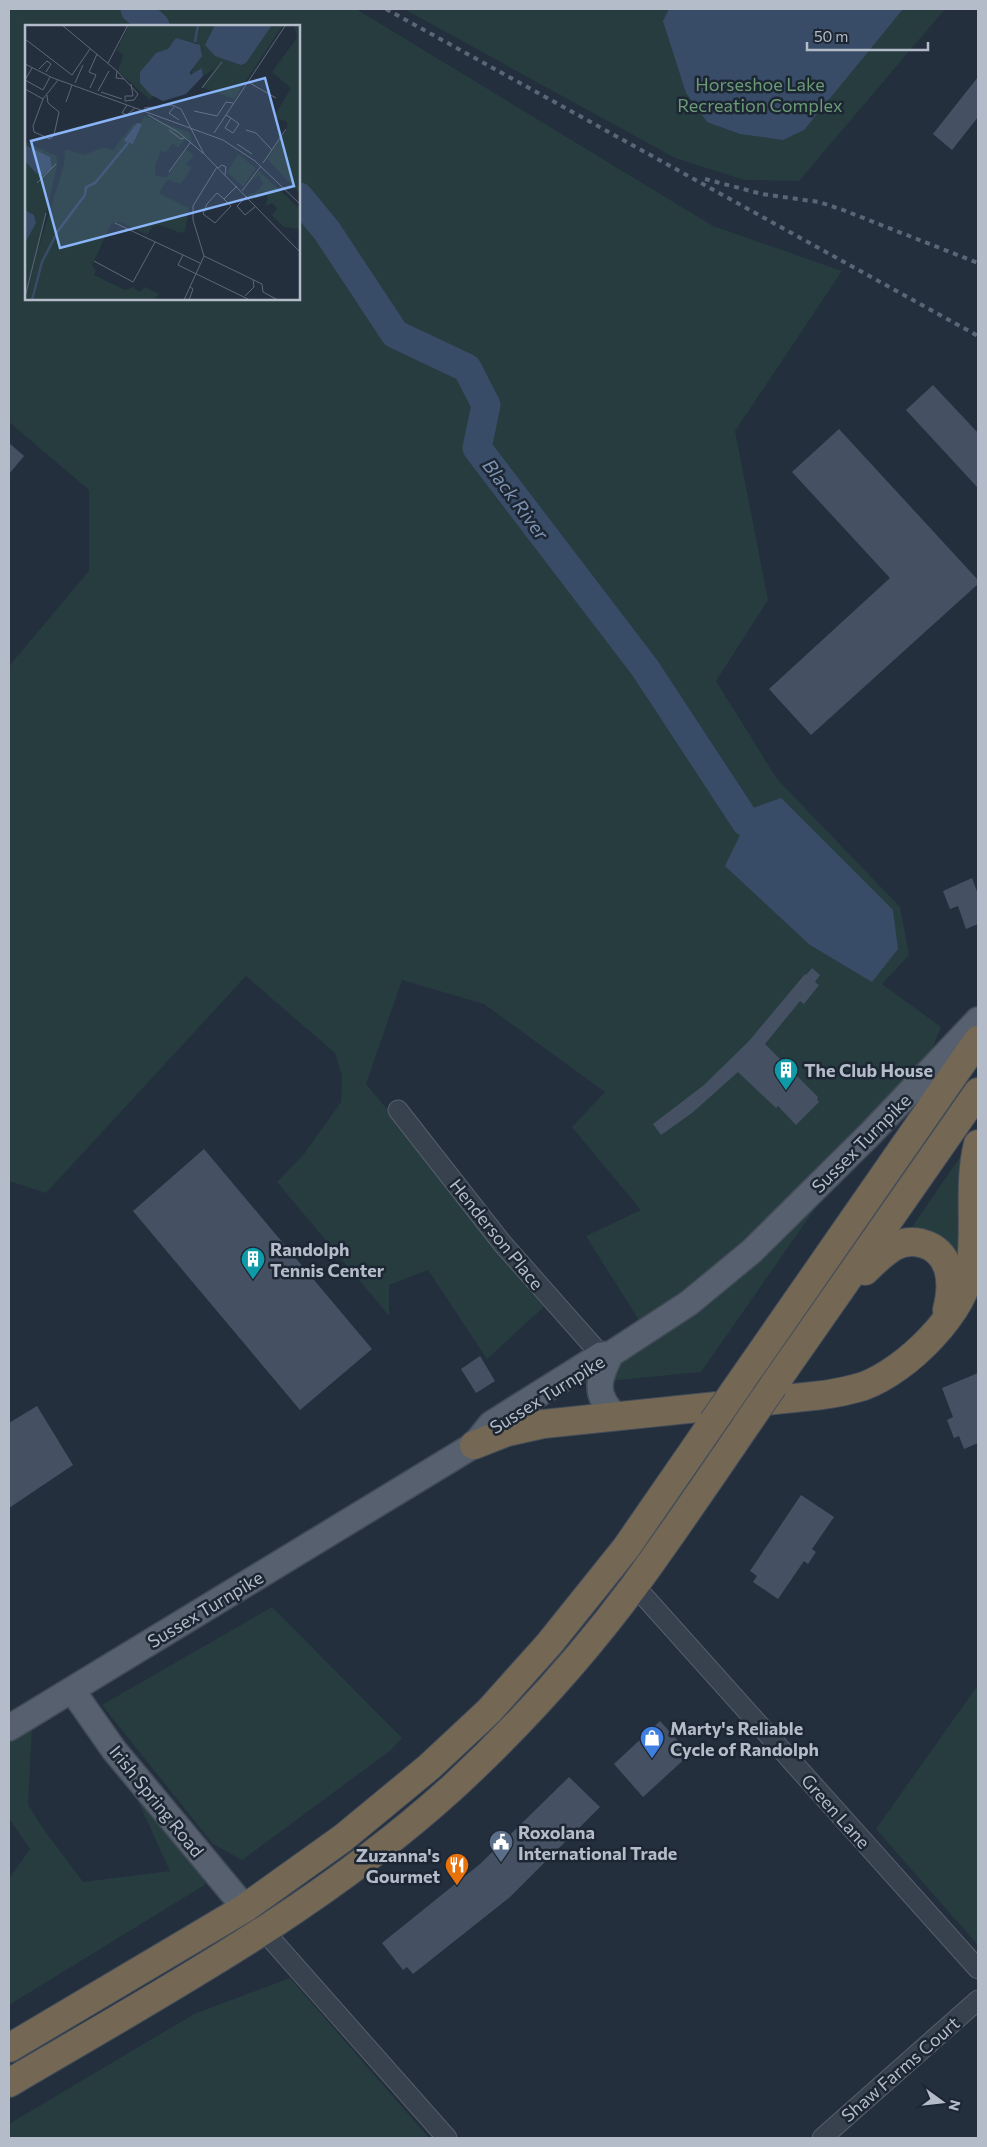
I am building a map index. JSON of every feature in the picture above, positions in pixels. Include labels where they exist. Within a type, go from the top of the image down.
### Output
[{"type":"highway","points":[[9,2048],[245,1908],[304,1868],[429,1767],[488,1711],[549,1644],[626,1548],[978,1040]]},
{"type":"highway","points":[[9,2083],[264,1931],[360,1863],[452,1788],[529,1711],[594,1637],[634,1586],[978,1092]]},
{"type":"highway","points":[[474,1445],[507,1432],[543,1424],[823,1396],[864,1386],[886,1375],[911,1358],[958,1304],[967,1284],[971,1268],[973,1163],[978,1144]]},
{"type":"highway","points":[[826,1311],[888,1250],[903,1243],[918,1242],[938,1251],[947,1265],[950,1275],[949,1301],[940,1325]]},
{"type":"main road","name":"Sussex Turnpike","points":[[9,1728],[474,1445],[491,1424],[689,1303],[752,1251],[877,1127],[978,1020]]},
{"type":"main road","points":[[606,1355],[599,1384],[603,1401],[616,1416]]},
{"type":"main road","name":"Irish Spring Road","points":[[72,1690],[114,1750],[245,1908]]},
{"type":"street","name":"Henderson Place","points":[[398,1110],[502,1243],[606,1355]]},
{"type":"street","name":"Green Lane","points":[[634,1586],[978,1969]]},
{"type":"street","points":[[264,1931],[447,2138]]},
{"type":"street","name":"Shaw Farms Court","points":[[822,2138],[978,2000]]},
{"type":"green space","points":[[9,9],[356,9],[713,226],[842,271],[735,431],[768,600],[716,681],[777,779],[900,907],[909,955],[882,984],[941,1027],[927,1061],[846,1164],[701,1372],[567,1385],[647,1333],[586,1236],[641,1210],[572,1127],[605,1092],[484,1004],[402,980],[366,1084],[548,1303],[487,1359],[428,1270],[389,1285],[389,1316],[277,1182],[304,1154],[341,1102],[342,1076],[335,1053],[246,976],[46,1193],[9,1181],[9,666],[89,571],[89,490],[9,422]]},
{"type":"green space","name":"Horseshoe Lake Recreation Complex","points":[[404,9],[945,9],[799,181],[744,180],[675,158]]},
{"type":"green space","points":[[967,1147],[963,1262],[912,1227]]},
{"type":"green space","points":[[272,1607],[402,1738],[391,1750],[242,1860],[213,1844],[102,1705]]},
{"type":"green space","points":[[978,1685],[978,1945],[876,1829]]},
{"type":"green space","points":[[32,1728],[28,1805],[44,1830],[83,1882],[170,1871],[132,1788],[193,1860],[206,1884],[9,2005],[9,1879],[30,1849],[9,1818],[9,1743]]},
{"type":"green space","points":[[290,1978],[429,2138],[9,2138],[9,2124],[194,2014]]},
{"type":"water","points":[[669,9],[903,9],[804,130],[783,140],[740,134],[707,122],[686,93],[663,21]]},
{"type":"water","points":[[781,798],[893,910],[898,949],[872,982],[810,945],[725,866],[753,808]]},
{"type":"building","points":[[978,77],[978,117],[952,150],[933,134]]},
{"type":"building","points":[[933,385],[978,433],[978,488],[906,410]]},
{"type":"building","points":[[839,429],[978,580],[978,584],[811,735],[769,689],[890,578],[792,472]]},
{"type":"building","points":[[9,443],[24,456],[9,474]]},
{"type":"building","points":[[972,878],[978,894],[978,924],[966,929],[958,906],[950,909],[943,891]]},
{"type":"building","points":[[812,968],[820,975],[815,982],[819,985],[804,1004],[800,1001],[765,1044],[818,1097],[819,1102],[796,1125],[778,1106],[776,1108],[738,1072],[692,1113],[661,1135],[653,1124],[704,1085],[749,1041]]},
{"type":"building","name":"Randolph Tennis Center","points":[[204,1149],[372,1349],[300,1410],[133,1211]]},
{"type":"building","points":[[480,1356],[495,1381],[476,1393],[461,1369]]},
{"type":"building","points":[[978,1373],[978,1443],[964,1449],[959,1436],[954,1438],[947,1420],[953,1417],[942,1388]]},
{"type":"building","points":[[37,1406],[73,1465],[9,1508],[9,1423]]},
{"type":"building","points":[[801,1495],[834,1517],[812,1549],[816,1552],[808,1564],[804,1561],[778,1599],[753,1582],[757,1576],[750,1571]]},
{"type":"building","name":"Marty's Reliable Cycle of Randolph","points":[[660,1721],[690,1754],[643,1797],[614,1764]]},
{"type":"building","points":[[569,1777],[600,1807],[510,1897],[413,1974],[407,1967],[403,1970],[382,1943],[480,1864]]},
{"type":"waterway","name":"Black River","points":[[135,9],[154,25]]},
{"type":"waterway","name":"Black River","points":[[300,198],[327,231],[395,334],[467,368],[486,405],[477,448],[645,668],[746,822]]},
{"type":"railway","points":[[386,9],[978,336]]},
{"type":"railway","points":[[705,179],[762,194],[819,202],[978,263]]},
{"type":"place","name":"The Club House","points":[[786,1091]]},
{"type":"place","name":"Randolph Tennis Center","points":[[253,1280]]},
{"type":"place","name":"Marty's Reliable Cycle of Randolph","points":[[652,1759]]},
{"type":"place","name":"Roxolana International Trade","points":[[501,1863]]},
{"type":"place","name":"Zuzanna's Gourmet","points":[[457,1886]]}]
